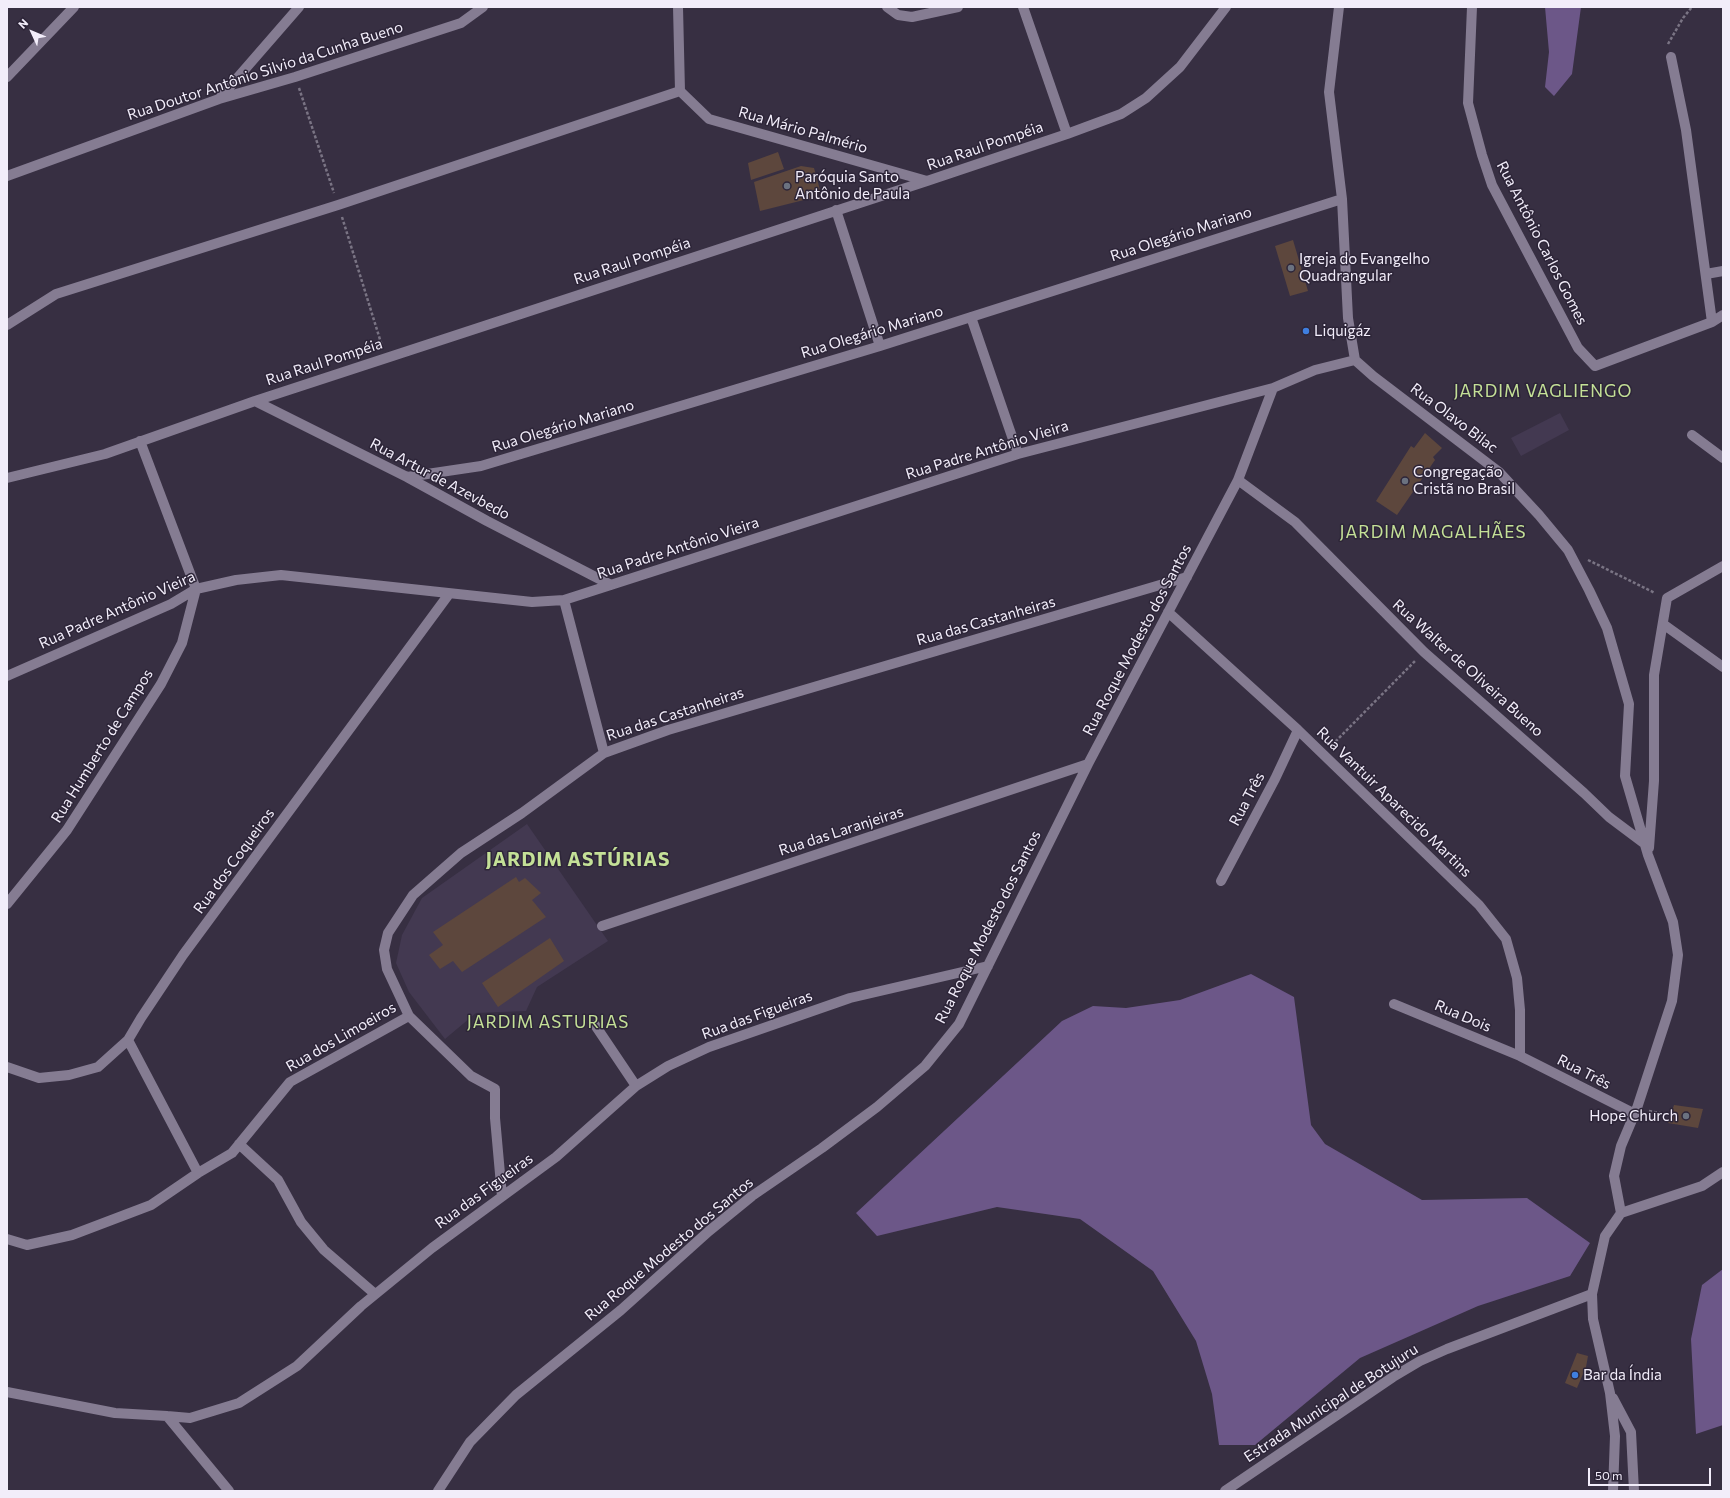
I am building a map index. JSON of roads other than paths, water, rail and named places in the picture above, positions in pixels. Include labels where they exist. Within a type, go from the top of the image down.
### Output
[{"type":"street","points":[[7,77],[74,7]]},
{"type":"street","points":[[219,99],[299,7]]},
{"type":"street","name":"Rua Doutor Antônio Silvio da Cunha Bueno","points":[[7,176],[219,99],[295,77],[461,23],[483,7]]},
{"type":"street","points":[[7,325],[56,294],[345,202],[680,91],[678,7]]},
{"type":"street","points":[[887,7],[898,15],[912,17],[958,7]]},
{"type":"street","points":[[1022,7],[1067,134]]},
{"type":"street","name":"Rua Raul Pompéia","points":[[7,478],[104,454],[255,401],[927,181],[1067,134],[1120,114],[1146,98],[1180,67],[1226,7]]},
{"type":"street","points":[[1340,7],[1330,92],[1342,199],[1348,318],[1355,360]]},
{"type":"street","name":"Rua Antônio Carlos Gomes","points":[[1472,7],[1468,103],[1482,155],[1492,185],[1578,348],[1595,366],[1712,322]]},
{"type":"street","points":[[1671,57],[1686,130],[1712,322],[1723,315]]},
{"type":"street","name":"Rua Mário Palmério","points":[[680,91],[709,119],[927,181]]},
{"type":"street","name":"Rua Olegário Mariano","points":[[407,477],[482,466],[880,346],[1342,199]]},
{"type":"street","points":[[836,210],[880,346]]},
{"type":"street","points":[[1706,274],[1723,271]]},
{"type":"street","points":[[971,317],[1018,454]]},
{"type":"street","name":"Rua Padre Antônio Vieira","points":[[7,676],[171,604],[196,590],[236,580],[281,575],[532,602],[564,600],[1018,454],[1273,388],[1315,370],[1355,360]]},
{"type":"street","name":"Rua Olavo Bilac","points":[[1355,360],[1373,376],[1499,472],[1539,515],[1568,550],[1607,628],[1629,704],[1625,776],[1648,855],[1673,922],[1678,955],[1672,1001],[1635,1114],[1621,1146],[1614,1176],[1621,1213]]},
{"type":"street","name":"Rua Roque Modesto dos Santos","points":[[438,1491],[470,1442],[516,1395],[621,1310],[709,1230],[752,1196],[822,1148],[877,1107],[925,1066],[959,1024],[1088,764],[1238,480],[1273,388]]},
{"type":"street","name":"Rua Artur de Azevbedo","points":[[255,401],[407,477],[487,521],[611,585]]},
{"type":"street","points":[[1692,435],[1723,458]]},
{"type":"street","points":[[140,441],[196,590]]},
{"type":"street","name":"Rua Walter de Oliveira Bueno","points":[[1238,480],[1296,522],[1424,652],[1584,793],[1609,817],[1645,844]]},
{"type":"street","points":[[1648,855],[1654,781],[1654,675],[1667,598],[1723,566]]},
{"type":"street","name":"Rua das Castanheiras","points":[[502,1196],[495,1118],[495,1089],[471,1076],[409,1016],[387,969],[384,950],[388,934],[413,895],[461,853],[522,813],[604,753],[668,730],[1187,578]]},
{"type":"street","name":"Rua Humberto de Campos","points":[[7,904],[67,830],[161,684],[182,643],[196,590]]},
{"type":"street","name":"Rua dos Coqueiros","points":[[7,1067],[40,1078],[69,1075],[98,1067],[128,1040],[141,1018],[188,949],[449,594]]},
{"type":"street","points":[[564,600],[604,753]]},
{"type":"street","name":"Rua Vantuir Aparecido Martins","points":[[1168,612],[1324,754],[1479,905],[1506,939],[1517,978],[1520,1010],[1520,1056]]},
{"type":"street","points":[[1663,624],[1723,667]]},
{"type":"street","name":"Rua Três","points":[[1220,881],[1275,779],[1298,730]]},
{"type":"street","name":"Rua das Laranjeiras","points":[[602,926],[1088,764]]},
{"type":"street","name":"Rua das Figueiras","points":[[7,1392],[115,1414],[190,1418],[239,1402],[297,1366],[375,1294],[432,1248],[556,1157],[636,1086],[668,1066],[710,1047],[850,998],[988,966]]},
{"type":"street","name":"Rua Dois","points":[[1394,1004],[1520,1056]]},
{"type":"street","name":"Rua dos Limoeiros","points":[[7,1239],[27,1245],[72,1235],[151,1205],[198,1173],[232,1153],[290,1082],[409,1016]]},
{"type":"street","points":[[595,1026],[636,1086]]},
{"type":"street","points":[[128,1040],[198,1173]]},
{"type":"street","name":"Rua Três","points":[[1520,1056],[1635,1114]]},
{"type":"street","points":[[239,1144],[278,1180],[302,1222],[324,1250],[375,1294]]},
{"type":"street","points":[[1613,1491],[1615,1436],[1610,1393],[1593,1319],[1592,1294],[1605,1236],[1621,1213],[1702,1186],[1723,1172]]},
{"type":"street","name":"Estrada Municipal de Botujuru","points":[[1225,1491],[1392,1377],[1420,1361],[1447,1349],[1592,1294]]},
{"type":"street","points":[[1610,1393],[1631,1432],[1634,1491]]},
{"type":"street","points":[[167,1416],[229,1491]]},
{"type":"place","name":"Paróquia Santo Antônio de Paula","points":[[787,186]]},
{"type":"place","name":"Igreja do Evangelho Quadrangular","points":[[1291,268]]},
{"type":"place","name":"Liquigáz","points":[[1306,331]]},
{"type":"place","name":"Congregação Cristã no Brasil","points":[[1405,481]]},
{"type":"place","name":"Hope Church","points":[[1686,1116]]},
{"type":"place","name":"Bar da Índia","points":[[1575,1375]]},
{"type":"district","name":"JARDIM VAGLIENGO","points":[[1543,391]]},
{"type":"district","name":"JARDIM MAGALHÃES","points":[[1433,532]]},
{"type":"district","name":"JARDIM ASTÚRIAS","points":[[578,860]]},
{"type":"district","name":"JARDIM ASTURIAS","points":[[548,1022]]}]
